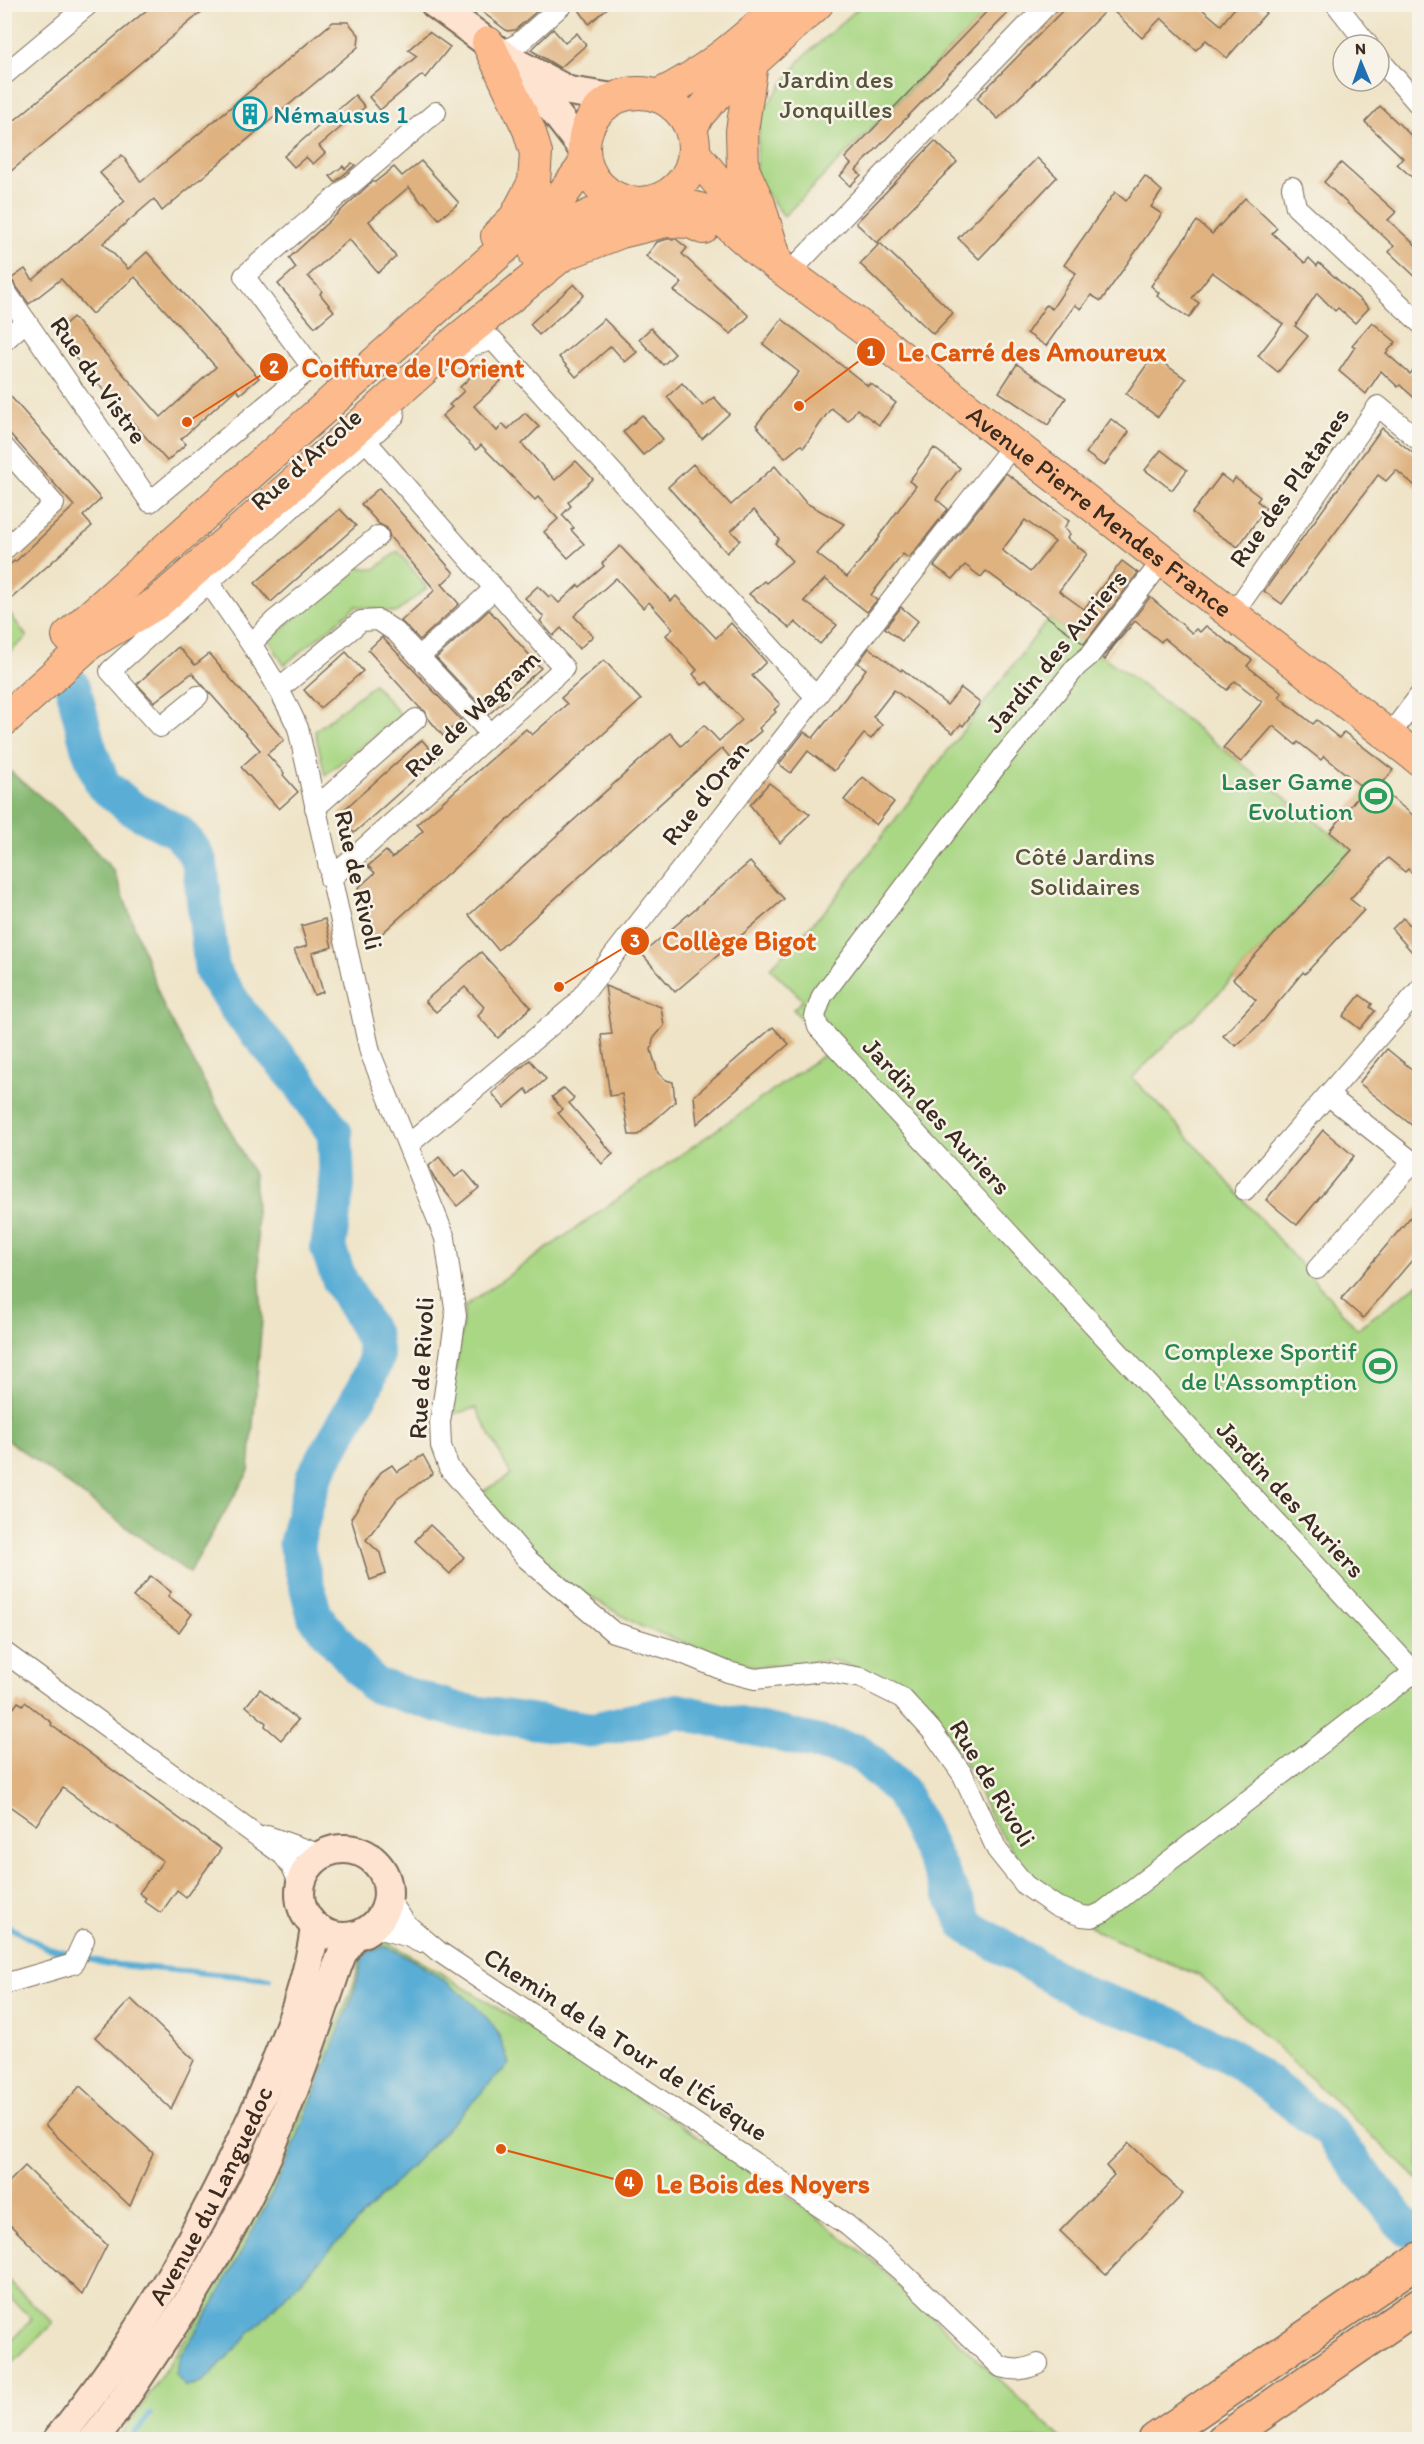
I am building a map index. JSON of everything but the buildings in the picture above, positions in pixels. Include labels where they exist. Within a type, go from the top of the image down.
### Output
[{"type":"highway","points":[[1155,2439],[1408,2267]]},
{"type":"highway","points":[[1223,2439],[1418,2305]]},
{"type":"main road","points":[[657,96],[692,78],[728,53],[783,4]]},
{"type":"main road","points":[[4,720],[577,221],[622,201],[648,202],[660,199],[673,191],[691,167],[692,140],[699,114],[712,99],[818,4]]},
{"type":"main road","points":[[438,308],[456,275],[515,218],[534,183],[536,153],[501,52]]},
{"type":"main road","points":[[752,63],[742,131],[743,169],[784,268]]},
{"type":"main road","points":[[4,692],[559,199],[584,156],[585,134],[591,119],[601,107],[613,98],[627,94],[642,92],[657,96],[677,108],[692,140]]},
{"type":"main road","name":"Avenue Pierre Mendes France","points":[[692,140],[706,169],[754,223],[784,268]]},
{"type":"main road","points":[[584,156],[599,187],[622,201]]},
{"type":"main road","name":"Avenue Pierre Mendes France","points":[[660,199],[704,210],[722,219],[758,251],[784,268],[1419,760]]},
{"type":"main road","points":[[92,642],[157,603],[456,341],[562,255],[589,243],[641,226],[666,221],[681,221],[698,225],[758,264],[784,268]]},
{"type":"street","points":[[4,75],[89,4]]},
{"type":"street","points":[[435,4],[501,52],[569,91],[613,98]]},
{"type":"street","points":[[501,52],[519,43],[564,4]]},
{"type":"street","points":[[784,268],[1048,4]]},
{"type":"street","points":[[1336,4],[1359,33]]},
{"type":"street","points":[[501,52],[527,85],[553,110],[584,156]]},
{"type":"street","points":[[1391,73],[1419,106]]},
{"type":"street","name":"Rue du Vistre","points":[[4,289],[150,502],[312,367],[244,276],[436,112]]},
{"type":"street","points":[[1292,187],[1296,207],[1419,323]]},
{"type":"street","points":[[4,341],[26,321]]},
{"type":"street","name":"Rue d'Arcole","points":[[198,696],[160,727],[110,671],[471,346],[493,340],[815,696]]},
{"type":"street","name":"Rue des Platanes","points":[[1233,614],[1378,406],[1419,441]]},
{"type":"street","name":"Rue de Wagram","points":[[330,879],[564,668],[366,441]]},
{"type":"street","name":"Rue d'Oran","points":[[408,1145],[574,1006],[1013,445]]},
{"type":"street","points":[[4,447],[54,504],[4,550]]},
{"type":"street","points":[[252,644],[274,621],[378,536]]},
{"type":"street","name":"Jardin des Auriers","points":[[1163,560],[1090,655],[1077,666],[1003,757],[822,996],[815,1016],[818,1027],[1416,1675]]},
{"type":"street","name":"Rue de Rivoli","points":[[209,583],[252,644],[279,689],[298,729],[370,1052],[445,1238],[456,1316],[440,1422],[441,1446],[449,1468],[527,1560],[613,1632],[682,1653],[728,1672],[755,1678],[823,1671],[862,1678],[902,1698],[932,1731],[963,1775],[997,1850],[1025,1885],[1057,1906],[1082,1917],[1092,1917],[1103,1912],[1416,1675]]},
{"type":"street","points":[[420,657],[494,589]]},
{"type":"street","points":[[279,689],[361,621],[378,620],[396,632],[491,734]]},
{"type":"street","points":[[1389,736],[1419,695]]},
{"type":"street","points":[[315,808],[416,719]]},
{"type":"street","points":[[1245,1190],[1329,1096],[1419,989]]},
{"type":"street","points":[[1317,1269],[1416,1165],[1329,1096]]},
{"type":"street","points":[[4,1652],[283,1855],[292,1867],[300,1885]]},
{"type":"street","points":[[234,1819],[271,1838],[321,1855]]},
{"type":"street","points":[[338,1849],[356,1850],[369,1857],[380,1867],[387,1882],[388,1898],[383,1914],[364,1932],[334,1937],[315,1928],[305,1915],[300,1900],[300,1885],[307,1867],[321,1855],[338,1849]]},
{"type":"street","name":"Chemin de la Tour de l'Évêque","points":[[388,1898],[406,1924],[438,1952]]},
{"type":"street","name":"Avenue du Languedoc","points":[[57,2439],[106,2375],[168,2283],[220,2186],[271,2075],[295,2012],[311,1958],[315,1928]]},
{"type":"street","name":"Chemin de la Tour de l'Évêque","points":[[364,1932],[409,1937],[438,1952],[847,2225],[901,2271],[1001,2367],[1013,2371],[1026,2370],[1038,2364]]},
{"type":"street","name":"Avenue du Languedoc","points":[[93,2439],[111,2418],[180,2315],[231,2227],[268,2154],[302,2069],[342,1954],[364,1932]]},
{"type":"street","points":[[4,1984],[73,1964],[84,1940]]},
{"type":"green space","name":"Jardin des Jonquilles","points":[[862,5],[994,5],[784,216],[755,178],[760,115],[802,58]]},
{"type":"green space","points":[[398,551],[427,588],[396,613],[357,606],[284,665],[269,640],[354,567],[375,569]]},
{"type":"green space","points":[[5,607],[27,637],[4,656]]},
{"type":"green space","name":"Côté Jardins Solidaires","points":[[1049,618],[1126,673],[1352,850],[1233,979],[1132,1078],[1175,1122],[1357,1329],[1419,1283],[1419,2180],[1202,1977],[1096,1931],[1026,1870],[993,1822],[963,1758],[926,1709],[879,1676],[833,1660],[756,1667],[729,1659],[640,1626],[563,1581],[480,1493],[511,1475],[476,1408],[449,1415],[465,1306],[829,1051],[793,1009],[803,1000],[770,968],[830,905]]},
{"type":"green space","points":[[374,684],[401,715],[325,775],[315,731]]},
{"type":"green space","points":[[5,767],[60,813],[114,871],[163,1005],[254,1175],[262,1320],[249,1471],[189,1573],[5,1438]]},
{"type":"green space","points":[[385,1941],[559,2046],[792,2198],[872,2260],[1062,2439],[117,2440],[150,2394],[180,2346],[237,2249],[263,2199],[309,2096],[348,1999],[359,1965],[360,1953]]},
{"type":"green space","points":[[5,2278],[53,2323],[5,2371],[5,2347],[32,2319],[5,2293]]},
{"type":"water","points":[[385,1946],[433,1972],[466,1997],[492,2025],[503,2044],[509,2064],[203,2382],[185,2386],[175,2374],[180,2356],[213,2305],[269,2199],[294,2145],[353,1995],[364,1954]]},
{"type":"waterway","points":[[73,687],[88,746],[103,785],[133,809],[178,832],[192,848],[200,864],[212,971],[240,1013],[298,1080],[335,1134],[337,1186],[328,1248],[340,1281],[373,1337],[376,1358],[365,1387],[313,1478],[296,1545],[315,1617],[374,1685],[460,1711],[593,1730],[678,1711],[859,1752],[902,1792],[967,1926],[1081,1993],[1168,2024],[1230,2056],[1331,2133],[1406,2228]]},
{"type":"waterway","points":[[4,1924],[45,1947],[108,1964],[269,1979]]},
{"type":"waterway","points":[[130,2440],[150,2414]]},
{"type":"place","name":"Némausus 1","points":[[250,114]]},
{"type":"place","name":"Le Carré des Amoureux","points":[[799,406]]},
{"type":"place","name":"Coiffure de l'Orient","points":[[187,422]]},
{"type":"place","name":"Laser Game Evolution","points":[[1376,796]]},
{"type":"place","name":"Collège Bigot","points":[[559,987]]},
{"type":"place","name":"Complexe Sportif de l'Assomption","points":[[1380,1366]]},
{"type":"place","name":"Le Bois des Noyers","points":[[501,2149]]}]
